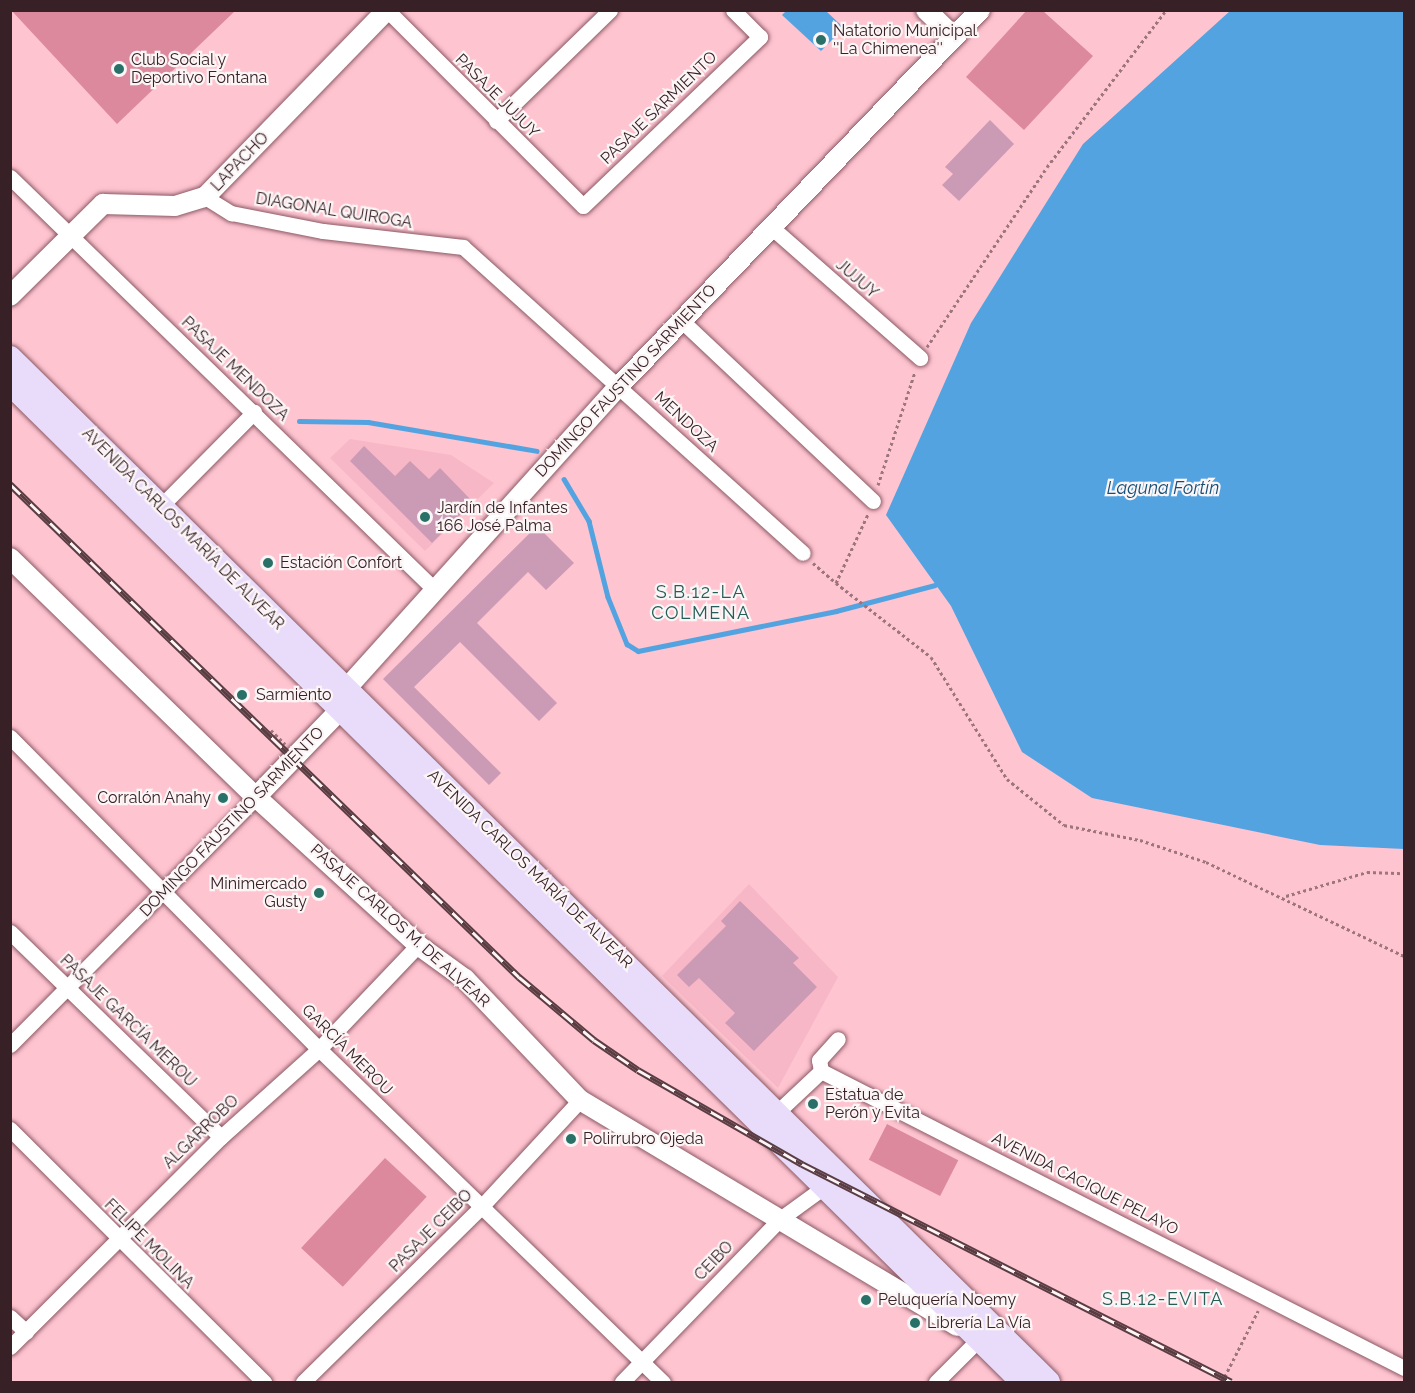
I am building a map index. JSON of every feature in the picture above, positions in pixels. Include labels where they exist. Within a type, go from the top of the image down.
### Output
[{"type":"main road","name":"AVENIDA CARLOS MARÍA DE ALVEAR","points":[[10,358],[160,507],[344,699]]},
{"type":"main road","name":"AVENIDA CARLOS MARÍA DE ALVEAR","points":[[10,383],[344,699],[986,1333],[1048,1383]]},
{"type":"main road","name":"AVENIDA CARLOS MARÍA DE ALVEAR","points":[[986,1333],[1023,1383]]},
{"type":"street","points":[[496,121],[610,10]]},
{"type":"street","name":"PASAJE SARMIENTO","points":[[583,206],[760,37],[733,10]]},
{"type":"street","points":[[927,10],[954,37]]},
{"type":"street","name":"DOMINGO FAUSTINO SARMIENTO","points":[[10,1045],[256,797],[344,699],[434,589],[620,385],[682,322],[770,226],[980,10]]},
{"type":"street","name":"PASAJE JUJUY","points":[[387,11],[583,206]]},
{"type":"street","name":"LAPACHO","points":[[10,296],[69,235],[103,204],[176,206],[205,197],[387,11]]},
{"type":"street","name":"PASAJE MENDOZA","points":[[10,177],[434,589]]},
{"type":"street","name":"DIAGONAL QUIROGA","points":[[205,197],[243,216],[323,231],[463,247]]},
{"type":"street","name":"JUJUY","points":[[770,226],[920,358]]},
{"type":"street","name":"MENDOZA","points":[[463,247],[620,385],[803,553]]},
{"type":"street","points":[[682,322],[873,501]]},
{"type":"street","points":[[160,507],[254,412]]},
{"type":"street","name":"PASAJE CARLOS M. DE ALVEAR","points":[[10,558],[256,797],[418,945],[465,979],[580,1100],[780,1219],[986,1333]]},
{"type":"street","name":"GARCÍA MEROU","points":[[10,737],[319,1049],[663,1383]]},
{"type":"street","name":"PASAJE GARCÍA MEROU","points":[[10,932],[221,1137]]},
{"type":"street","name":"ALGARROBO","points":[[10,1347],[221,1137],[319,1049],[418,945]]},
{"type":"street","points":[[770,1120],[822,1071],[819,1060],[838,1039]]},
{"type":"street","name":"AVENIDA CACIQUE PELAYO","points":[[822,1071],[1404,1368]]},
{"type":"street","name":"PASAJE CEIBO","points":[[303,1383],[481,1207],[580,1100]]},
{"type":"street","name":"FELIPE MOLINA","points":[[10,1129],[264,1383]]},
{"type":"street","name":"CEIBO","points":[[622,1383],[780,1219],[828,1178]]},
{"type":"street","points":[[10,1317],[26,1332]]},
{"type":"street","points":[[936,1383],[986,1333]]},
{"type":"path","points":[[836,583],[873,501],[920,358],[1047,167],[1166,10]]},
{"type":"path","points":[[803,553],[836,583],[931,657],[1007,779],[1064,825],[1140,840],[1206,862],[1284,896],[1404,956]]},
{"type":"path","points":[[1284,896],[1367,872],[1404,873]]},
{"type":"path","points":[[1222,1383],[1266,1296]]},
{"type":"shaded area","name":"Club Social y Deportivo Fontana","points":[[11,10],[235,10],[235,11],[117,124]]},
{"type":"shaded area","points":[[1027,10],[1043,11],[1093,56],[1024,130],[966,77]]},
{"type":"shaded area","name":"Jardín de Infantes 166 José Palma","points":[[350,439],[451,455],[494,483],[425,551],[330,458]]},
{"type":"shaded area","points":[[749,884],[838,977],[778,1088],[662,976]]},
{"type":"shaded area","points":[[887,1124],[958,1160],[940,1196],[869,1160]]},
{"type":"shaded area","points":[[385,1158],[427,1197],[343,1287],[301,1248]]},
{"type":"water","name":"Natatorio Municipal ''La Chimenea''","points":[[786,11],[826,11],[844,28],[821,51],[782,15]]},
{"type":"water","name":"Laguna Fortín","points":[[1230,11],[1404,11],[1404,849],[1320,845],[1092,798],[1022,752],[951,606],[886,515],[971,323],[1083,144]]},
{"type":"building","points":[[990,120],[1014,144],[959,201],[942,185],[953,174],[945,167]]},
{"type":"building","points":[[364,446],[395,476],[410,461],[429,479],[440,468],[473,502],[432,543],[350,461]]},
{"type":"building","points":[[537,526],[574,563],[546,590],[528,572],[477,623],[557,703],[539,721],[460,642],[414,687],[501,773],[489,785],[383,679]]},
{"type":"building","points":[[740,901],[799,958],[793,963],[817,987],[754,1051],[725,1023],[735,1013],[699,978],[689,987],[677,975],[726,926],[721,921]]},
{"type":"waterway","points":[[299,421],[368,422],[537,451]]},
{"type":"waterway","points":[[564,479],[589,521],[608,597],[627,644],[638,651],[836,611],[935,585]]},
{"type":"railway","points":[[10,484],[519,977],[594,1040],[638,1070],[802,1164],[1231,1382]]},
{"type":"place","name":"Natatorio Municipal ''La Chimenea''","points":[[821,40]]},
{"type":"place","name":"Club Social y Deportivo Fontana","points":[[119,69]]},
{"type":"place","name":"Jardín de Infantes 166 José Palma","points":[[425,517]]},
{"type":"place","name":"Estación Confort","points":[[268,563]]},
{"type":"place","name":"Sarmiento","points":[[242,695]]},
{"type":"place","name":"Corralón Anahy","points":[[223,798]]},
{"type":"place","name":"Minimercado Gusty","points":[[319,893]]},
{"type":"place","name":"Estatua de Perón y Evita","points":[[813,1104]]},
{"type":"place","name":"Polirrubro Ojeda","points":[[571,1139]]},
{"type":"place","name":"Peluquería Noemy","points":[[866,1300]]},
{"type":"place","name":"Librería La Vía","points":[[915,1323]]},
{"type":"district","name":"S.B.12-LA COLMENA","points":[[701,603]]},
{"type":"district","name":"S.B.12-EVITA","points":[[1163,1299]]}]
